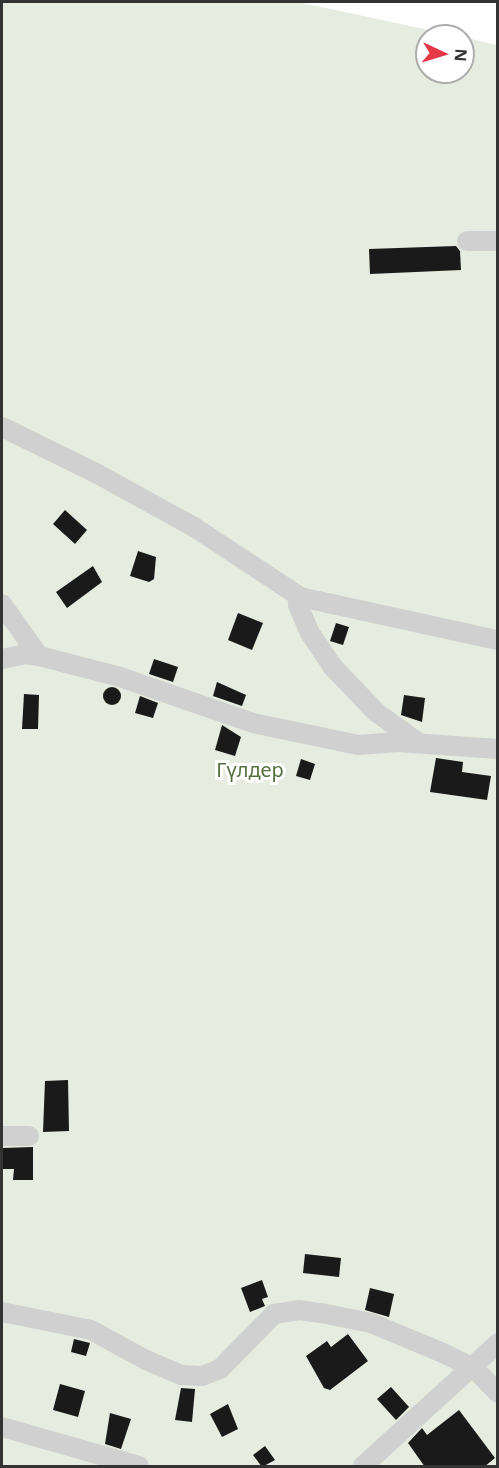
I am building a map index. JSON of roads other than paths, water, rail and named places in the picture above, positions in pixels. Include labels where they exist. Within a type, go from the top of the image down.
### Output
[{"type":"street","points":[[467,241],[498,241]]},
{"type":"street","points":[[2,427],[96,473],[194,527],[300,597],[498,640]]},
{"type":"street","points":[[300,597],[298,605],[310,633],[332,666],[376,712],[405,737],[422,744]]},
{"type":"street","points":[[2,604],[39,656]]},
{"type":"street","points":[[2,659],[25,654],[39,656],[120,677],[253,723],[358,745],[422,744],[498,749]]},
{"type":"street","points":[[2,1136],[29,1136]]},
{"type":"street","points":[[2,1312],[91,1330],[182,1375],[202,1376],[220,1369],[273,1314],[299,1310],[371,1323],[474,1368],[498,1393]]},
{"type":"street","points":[[363,1467],[474,1368],[498,1343]]},
{"type":"street","points":[[2,1427],[139,1467]]},
{"type":"park label","name":"Гүлдер","points":[[250,769]]}]
